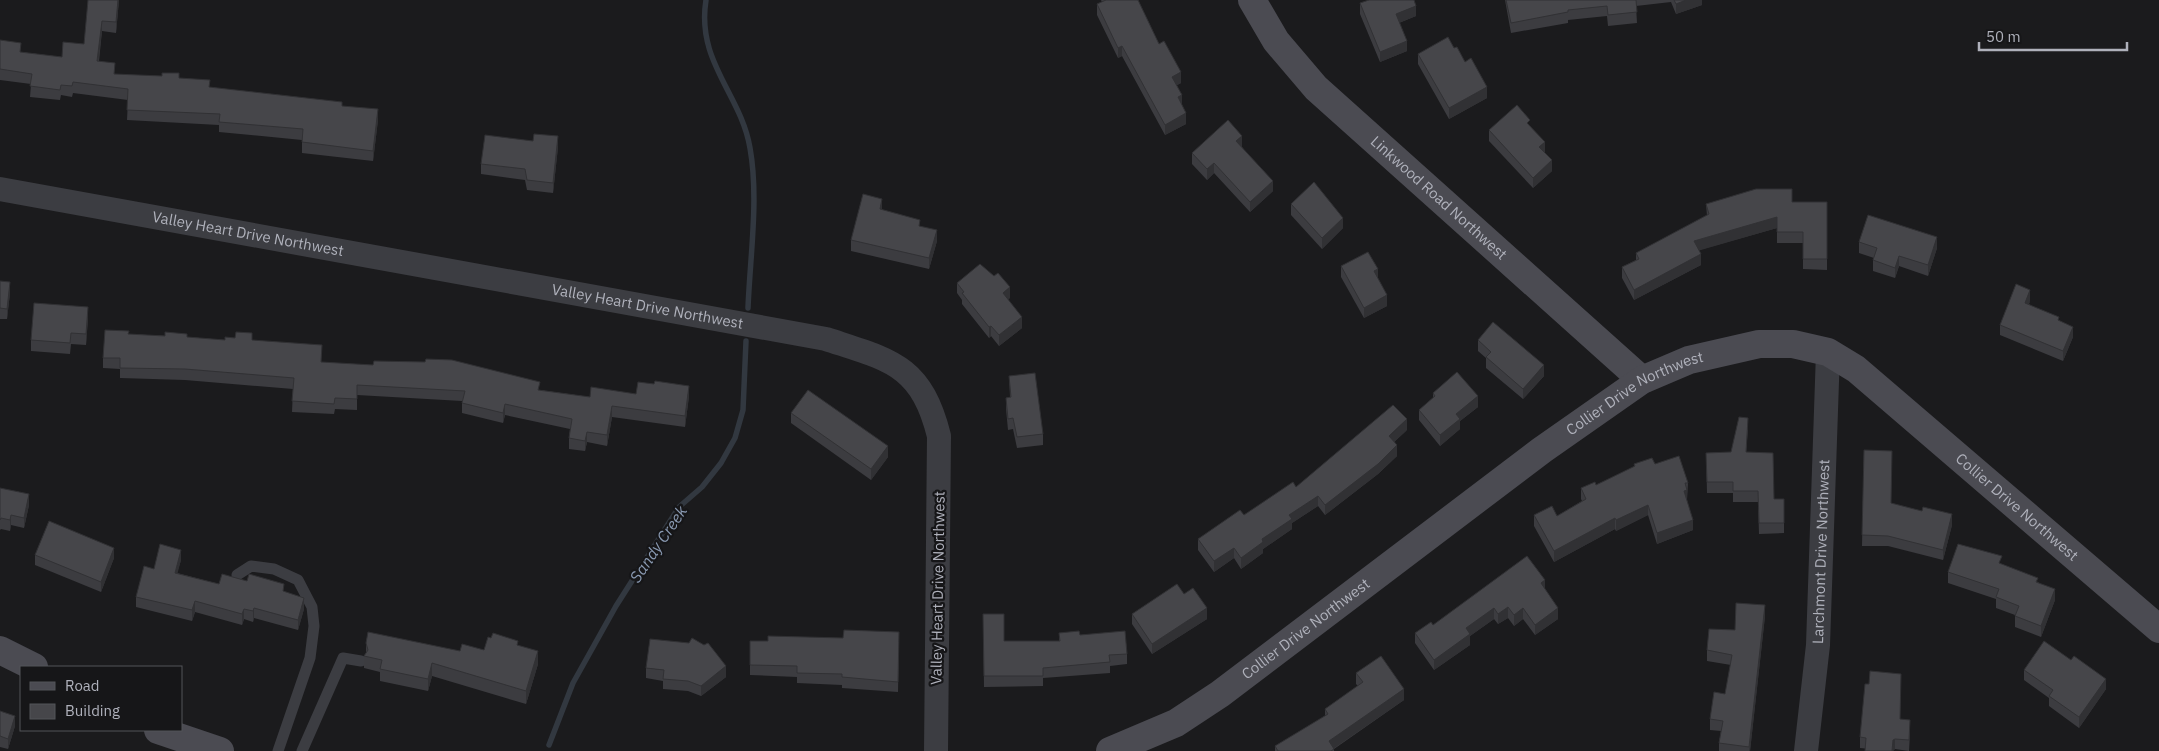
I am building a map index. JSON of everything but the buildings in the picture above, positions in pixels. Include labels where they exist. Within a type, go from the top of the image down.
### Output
[{"type":"main road","name":"Linkwood Road Northwest","points":[[1252,0],[1276,41],[1316,88],[1642,380]]},
{"type":"main road","name":"Collier Drive Northwest","points":[[1110,751],[1176,723],[1220,694],[1542,450],[1642,380],[1689,360],[1759,344],[1793,344],[1828,352],[1856,369],[2159,629]]},
{"type":"main road","points":[[0,650],[32,666]]},
{"type":"main road","points":[[161,731],[220,751]]},
{"type":"street","name":"Valley Heart Drive Northwest","points":[[0,189],[826,339],[884,358],[908,373],[920,387],[932,410],[939,436],[936,751]]},
{"type":"street","name":"Larchmont Drive Northwest","points":[[1806,751],[1818,645],[1828,352]]},
{"type":"lane","points":[[237,575],[251,566],[274,569],[298,580],[312,607],[314,626],[310,658],[278,751]]},
{"type":"lane","points":[[302,751],[343,658],[361,661]]},
{"type":"waterway","name":"Sandy Creek","points":[[706,0],[705,22],[707,42],[713,60],[745,129],[753,167],[754,207],[748,308]]},
{"type":"waterway","name":"Sandy Creek","points":[[549,745],[573,683],[616,606],[679,507],[702,487],[721,463],[735,438],[743,410],[746,341]]}]
